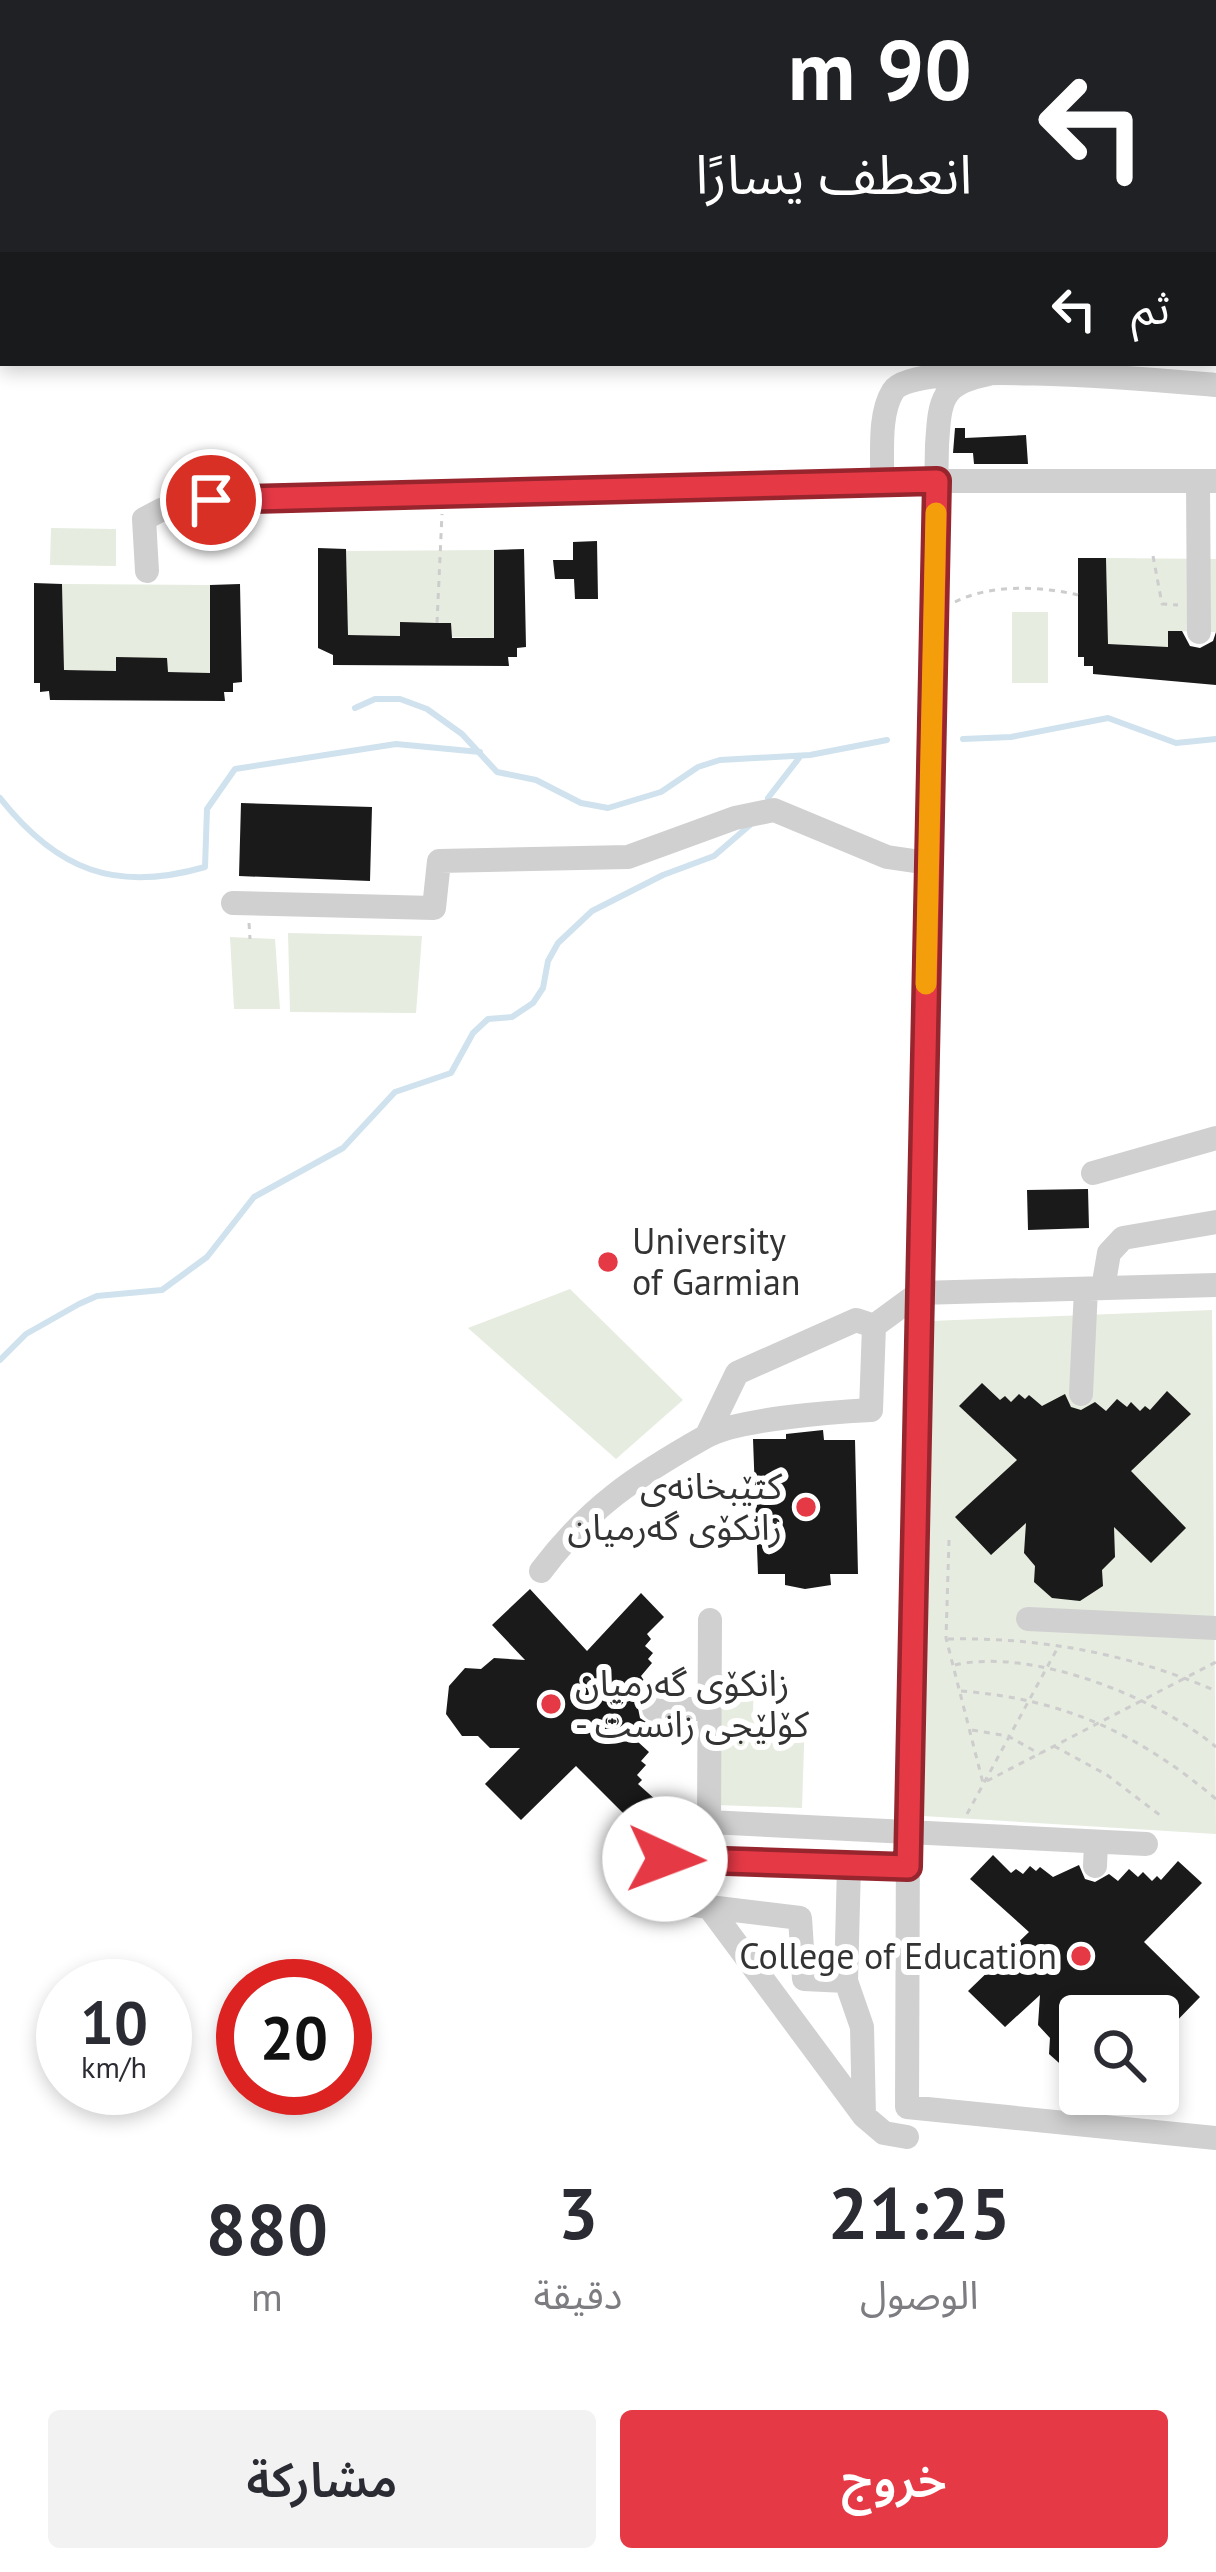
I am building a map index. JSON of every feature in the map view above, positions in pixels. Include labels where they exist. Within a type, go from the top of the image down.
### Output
[{"type":"street","points":[[709,1907],[864,2116],[884,2133],[909,2144],[908,1835],[938,420],[946,393],[960,381],[989,374]]},
{"type":"street","points":[[882,484],[885,417],[893,389],[920,375],[1216,385]]},
{"type":"street","points":[[148,571],[144,519],[161,509],[211,500],[937,481],[1207,481],[1199,619]]},
{"type":"street","points":[[233,903],[434,908],[440,861],[628,857],[735,818],[774,810],[887,856],[928,863]]},
{"type":"street","points":[[1093,1174],[1216,1138]]},
{"type":"street","points":[[1082,1394],[1094,1289],[1109,1252],[1123,1238],[1216,1222]]},
{"type":"street","points":[[874,1326],[919,1293],[1216,1286]]},
{"type":"street","points":[[707,1435],[737,1373],[856,1320],[874,1326]]},
{"type":"street","points":[[541,1571],[571,1531],[613,1492],[707,1435],[811,1413],[871,1410],[874,1326]]},
{"type":"street","points":[[1028,1619],[1216,1628]]},
{"type":"street","points":[[710,1620],[709,1822],[956,1836],[1096,1854],[1146,1844]]},
{"type":"street","points":[[654,1709],[709,1709]]},
{"type":"street","points":[[846,1981],[804,1978],[800,1918],[659,1901],[665,1859],[908,1867]]},
{"type":"street","points":[[849,1865],[846,1981],[862,2026],[864,2116]]},
{"type":"street","points":[[907,2107],[1216,2138]]},
{"type":"path","points":[[437,623],[443,494]]},
{"type":"path","points":[[1154,556],[1162,604],[1199,619]]},
{"type":"path","points":[[934,617],[961,599],[987,591],[1056,590],[1078,596]]},
{"type":"path","points":[[949,1540],[946,1639],[983,1783]]},
{"type":"path","points":[[956,1836],[1072,1621]]},
{"type":"path","points":[[946,1639],[996,1638],[1112,1655],[1216,1691]]},
{"type":"path","points":[[983,1783],[1216,1661]]},
{"type":"path","points":[[953,1666],[1007,1663],[1045,1670],[1141,1701],[1216,1747]]},
{"type":"path","points":[[959,1691],[1029,1699],[1099,1723],[1176,1766],[1216,1799]]},
{"type":"path","points":[[970,1730],[1008,1736],[1040,1754]]},
{"type":"path","points":[[1054,1746],[1107,1775],[1161,1816]]},
{"type":"shaded area","points":[[51,528],[116,529],[116,566],[50,565]]},
{"type":"shaded area","points":[[494,550],[494,638],[348,635],[346,551]]},
{"type":"shaded area","points":[[1106,558],[1216,559],[1216,632],[1169,631],[1168,647],[1108,644]]},
{"type":"shaded area","points":[[62,584],[210,585],[210,673],[64,670]]},
{"type":"shaded area","points":[[1012,612],[1048,612],[1048,683],[1012,683]]},
{"type":"shaded area","points":[[288,933],[422,936],[416,1013],[290,1012]]},
{"type":"shaded area","points":[[230,937],[275,939],[280,1009],[234,1009]]},
{"type":"shaded area","points":[[570,1289],[683,1400],[616,1459],[468,1328]]},
{"type":"shaded area","points":[[1212,1310],[1216,1834],[923,1816],[931,1321]]},
{"type":"shaded area","points":[[721,1674],[754,1675],[753,1713],[805,1715],[802,1808],[717,1805]]},
{"type":"building","points":[[955,428],[965,428],[965,438],[1026,435],[1028,464],[974,464],[973,453],[953,453]]},
{"type":"building","points":[[597,541],[598,599],[575,599],[574,579],[555,579],[553,560],[573,560],[573,542]]},
{"type":"building","points":[[318,548],[346,549],[348,635],[400,636],[400,622],[451,623],[452,638],[494,638],[494,550],[524,549],[526,647],[517,648],[517,657],[508,657],[509,666],[333,665],[333,655],[318,648]]},
{"type":"building","points":[[1078,558],[1106,558],[1108,644],[1168,647],[1168,631],[1182,631],[1190,646],[1200,648],[1213,641],[1216,632],[1216,685],[1093,674],[1093,666],[1084,666],[1084,657],[1078,657]]},
{"type":"building","points":[[34,583],[62,584],[64,670],[116,671],[116,657],[167,658],[168,672],[210,673],[210,585],[240,584],[242,682],[233,683],[233,692],[224,692],[225,701],[50,700],[49,691],[40,692],[40,683],[34,683]]},
{"type":"building","points":[[241,803],[372,807],[370,881],[239,876]]},
{"type":"building","points":[[1088,1189],[1089,1228],[1028,1230],[1027,1190]]},
{"type":"building","points":[[982,1383],[1000,1400],[1005,1396],[1011,1402],[1019,1394],[1025,1399],[1029,1395],[1042,1406],[1065,1394],[1071,1407],[1081,1410],[1095,1402],[1106,1411],[1117,1399],[1127,1407],[1131,1402],[1140,1411],[1145,1406],[1150,1410],[1167,1391],[1191,1414],[1131,1471],[1186,1528],[1151,1563],[1114,1527],[1115,1557],[1102,1570],[1103,1586],[1080,1601],[1052,1598],[1034,1582],[1035,1566],[1024,1553],[1026,1523],[991,1555],[955,1517],[1017,1460],[959,1406]]},
{"type":"building","name":"کتێبخانەی زانکۆی گەرمیان","points":[[823,1430],[824,1440],[855,1440],[858,1574],[830,1574],[831,1585],[805,1589],[785,1585],[785,1574],[758,1574],[753,1439],[786,1439],[786,1434]]},
{"type":"building","name":"زانکۆی گەرمیان - کۆلێجی زانست","points":[[530,1589],[587,1651],[641,1593],[664,1617],[647,1634],[651,1639],[645,1646],[653,1653],[648,1659],[652,1663],[641,1676],[652,1693],[638,1708],[640,1718],[649,1724],[637,1741],[649,1752],[641,1761],[646,1765],[637,1775],[642,1780],[638,1784],[657,1801],[635,1825],[576,1766],[521,1820],[485,1784],[520,1748],[490,1748],[478,1736],[462,1736],[446,1714],[449,1686],[465,1668],[481,1669],[494,1658],[525,1660],[492,1625]]},
{"type":"building","name":"College of Education","points":[[993,1855],[1011,1873],[1016,1869],[1023,1874],[1030,1866],[1053,1877],[1079,1865],[1085,1879],[1095,1882],[1109,1874],[1118,1881],[1129,1869],[1138,1877],[1143,1872],[1152,1881],[1157,1876],[1161,1880],[1178,1861],[1202,1883],[1144,1942],[1200,1997],[1179,2019],[1179,1995],[1059,1995],[1059,2063],[1049,2054],[1050,2038],[1038,2025],[1040,1995],[1005,2027],[968,1991],[1029,1932],[970,1879]]},
{"type":"waterway","points":[[355,708],[375,699],[400,699],[427,709],[462,734],[497,772],[536,780],[581,803],[608,808],[661,792],[698,767],[720,760],[810,755],[887,740]]},
{"type":"waterway","points":[[963,739],[1011,737],[1108,718],[1176,743],[1216,739]]},
{"type":"waterway","points":[[0,798],[21,823],[66,858],[116,876],[143,877],[205,867],[207,809],[235,769],[396,744],[480,752]]},
{"type":"waterway","points":[[768,798],[799,758]]},
{"type":"waterway","points":[[0,1360],[26,1334],[97,1296],[162,1290],[207,1257],[254,1197],[343,1148],[395,1092],[451,1073],[473,1033],[488,1019],[512,1017],[533,1003],[558,943],[592,911],[663,875],[714,856],[750,825]]},
{"type":"slow traffic","points":[[926,984],[936,513]]},
{"type":"place","name":"University of Garmian","points":[[608,1262]]},
{"type":"place","name":"کتێبخانەی زانکۆی گەرمیان","points":[[806,1507]]},
{"type":"place","name":"زانکۆی گەرمیان - کۆلێجی زانست","points":[[551,1704]]},
{"type":"place","name":"College of Education","points":[[1081,1956]]},
{"type":"route","points":[[211,500],[937,481],[908,1867],[665,1859]]}]
